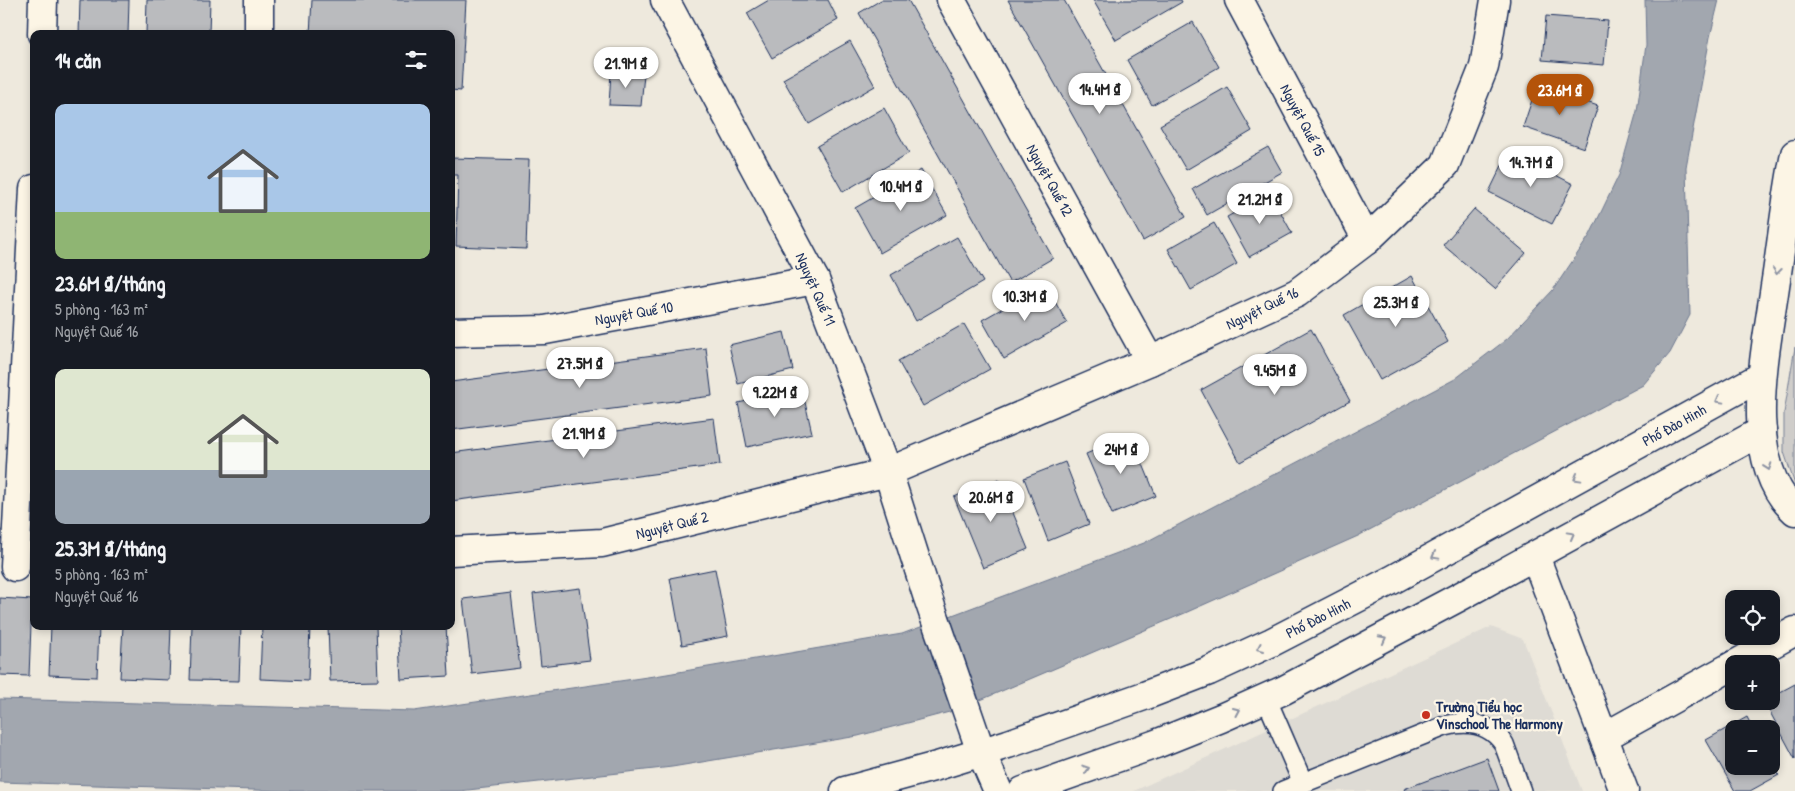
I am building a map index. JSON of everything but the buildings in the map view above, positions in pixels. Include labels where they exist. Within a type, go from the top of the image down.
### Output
[{"type":"street","points":[[42,30],[43,0]]},
{"type":"street","points":[[259,0],[259,30]]},
{"type":"street","name":"Nguyệt Quế 11","points":[[665,0],[815,280],[888,472],[927,595],[972,725],[998,791]]},
{"type":"street","name":"Nguyệt Quế 12","points":[[951,0],[1150,361]]},
{"type":"street","name":"Nguyệt Quế 15","points":[[1239,0],[1367,240]]},
{"type":"street","name":"Nguyệt Quế 16","points":[[888,472],[1150,361],[1297,293],[1367,240],[1445,165],[1484,67],[1495,0]]},
{"type":"street","points":[[1795,154],[1786,198],[1762,376],[1762,431],[1766,461],[1775,487],[1795,512]]},
{"type":"street","points":[[16,567],[30,273]]},
{"type":"street","name":"Nguyệt Quế 10","points":[[455,332],[546,330],[815,280]]},
{"type":"street","name":"Phố Đào Hinh","points":[[845,791],[982,752],[1144,696],[1209,671],[1272,642],[1392,580],[1762,376]]},
{"type":"street","points":[[1023,791],[1156,744],[1266,698],[1347,658],[1762,431]]},
{"type":"street","name":"Nguyệt Quế 2","points":[[455,551],[602,542],[888,472]]},
{"type":"street","points":[[1534,556],[1624,791]]},
{"type":"street","points":[[1751,655],[1795,631]]},
{"type":"street","points":[[1604,737],[1725,670]]},
{"type":"lane","points":[[1266,698],[1304,782]]},
{"type":"lane","points":[[1283,791],[1445,726],[1466,722],[1484,726],[1499,737],[1504,744],[1521,791]]},
{"type":"shaded area","points":[[1645,0],[1719,0],[1710,37],[1686,167],[1690,315],[1670,353],[1643,385],[1358,536],[1185,613],[957,710],[858,736],[672,767],[459,791],[285,791],[0,782],[0,699],[414,711],[661,675],[902,634],[1144,543],[1455,379],[1507,339],[1553,290],[1590,235],[1619,175],[1637,111],[1646,45]]},
{"type":"shaded area","points":[[1795,347],[1795,485],[1784,452],[1784,413]]},
{"type":"shaded area","name":"Trường Tiểu học Vinschool The Harmony","points":[[1491,627],[1523,639],[1582,791],[1134,791]]},
{"type":"place","name":"Trường Tiểu học Vinschool The Harmony","points":[[1426,715]]}]
